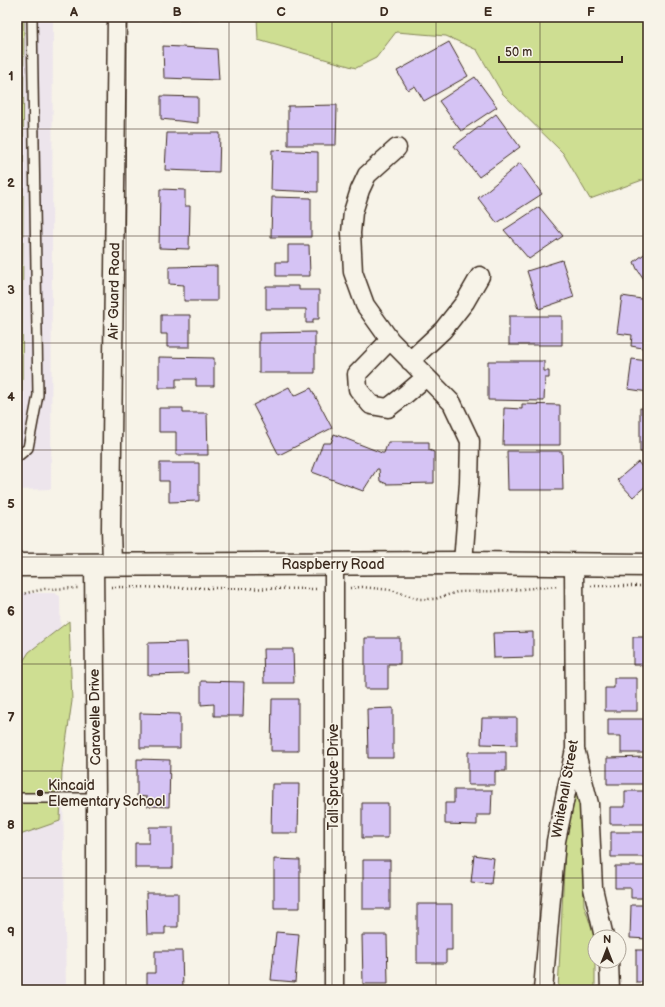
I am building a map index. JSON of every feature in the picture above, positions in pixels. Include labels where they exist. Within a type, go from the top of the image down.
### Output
[{"type":"main road","name":"Raspberry Road","points":[[17,565],[648,565]]},
{"type":"street","name":"Air Guard Road","points":[[103,564],[111,530],[117,17]]},
{"type":"street","points":[[397,148],[367,175],[360,190],[354,212],[351,233],[354,272],[365,305],[390,340],[452,403],[470,441],[469,482],[463,564]]},
{"type":"street","points":[[410,361],[443,330],[465,302],[480,276]]},
{"type":"street","points":[[390,340],[357,374],[358,389],[371,405],[388,408],[426,377]]},
{"type":"street","name":"Caravelle Drive","points":[[96,990],[96,798],[103,564]]},
{"type":"street","name":"Whitehall Street","points":[[543,990],[556,842],[575,749],[574,564]]},
{"type":"street","name":"Tall Spruce Drive","points":[[334,565],[334,990]]},
{"type":"street","points":[[575,749],[589,804],[593,888],[602,929]]},
{"type":"street","points":[[609,969],[610,990]]},
{"type":"lane","points":[[17,457],[28,448],[38,395],[32,17]]},
{"type":"lane","points":[[17,798],[96,798]]},
{"type":"shaded area","points":[[17,17],[53,17],[51,489],[17,490]]},
{"type":"shaded area","name":"Kincaid Elementary School","points":[[17,593],[54,593],[60,596],[66,990],[17,990]]},
{"type":"green space","points":[[17,17],[24,17],[22,413],[17,422]]},
{"type":"green space","points":[[257,17],[648,17],[648,178],[590,199],[563,153],[502,93],[477,50],[446,36],[396,32],[376,58],[356,68],[258,40]]},
{"type":"green space","points":[[69,621],[72,701],[62,770],[60,821],[17,836],[17,671],[29,652]]},
{"type":"green space","points":[[579,781],[584,905],[592,929],[587,929],[587,969],[595,969],[595,990],[558,990],[568,789]]},
{"type":"building","points":[[161,17],[198,17],[198,19],[161,20]]},
{"type":"building","points":[[449,42],[468,76],[424,101],[415,86],[408,90],[397,71]]},
{"type":"building","points":[[163,46],[217,49],[219,80],[164,78]]},
{"type":"building","points":[[475,77],[497,107],[461,131],[439,101]]},
{"type":"building","points":[[161,96],[198,97],[198,123],[161,119]]},
{"type":"building","points":[[337,105],[336,145],[288,145],[288,106]]},
{"type":"building","points":[[496,114],[520,147],[479,177],[454,146]]},
{"type":"building","points":[[167,133],[220,133],[219,172],[165,170]]},
{"type":"building","points":[[272,150],[318,152],[318,192],[271,190]]},
{"type":"building","points":[[520,163],[542,194],[497,223],[478,198]]},
{"type":"building","points":[[160,189],[185,190],[185,206],[190,206],[189,249],[159,248]]},
{"type":"building","points":[[272,197],[311,198],[311,237],[271,237]]},
{"type":"building","points":[[539,207],[563,236],[529,259],[504,230]]},
{"type":"building","points":[[288,245],[309,245],[310,276],[276,276],[276,262],[288,262]]},
{"type":"building","points":[[648,251],[648,285],[634,262]]},
{"type":"building","points":[[562,260],[574,297],[539,309],[527,271]]},
{"type":"building","points":[[217,266],[217,301],[184,301],[184,285],[169,284],[169,267]]},
{"type":"building","points":[[266,286],[299,286],[299,290],[319,290],[319,319],[313,319],[313,323],[306,323],[306,309],[266,309]]},
{"type":"building","points":[[622,296],[648,300],[648,349],[631,346],[632,335],[617,333]]},
{"type":"building","points":[[161,315],[190,315],[190,347],[167,347],[167,334],[161,334]]},
{"type":"building","points":[[509,316],[562,316],[562,345],[509,345]]},
{"type":"building","points":[[315,332],[315,373],[259,373],[259,333]]},
{"type":"building","points":[[159,357],[214,358],[214,386],[196,386],[196,379],[176,379],[176,388],[159,388]]},
{"type":"building","points":[[632,359],[648,361],[648,392],[628,389]]},
{"type":"building","points":[[488,361],[544,361],[544,371],[549,371],[549,378],[545,378],[544,401],[488,400]]},
{"type":"building","points":[[289,387],[294,396],[311,388],[332,428],[279,455],[253,405]]},
{"type":"building","points":[[522,404],[560,405],[560,445],[503,445],[504,408],[522,409]]},
{"type":"building","points":[[159,408],[183,408],[183,413],[207,413],[208,455],[176,455],[176,432],[159,432]]},
{"type":"building","points":[[640,408],[648,409],[648,452],[640,452]]},
{"type":"building","points":[[334,434],[382,453],[384,453],[388,442],[429,442],[429,450],[434,452],[434,483],[387,484],[380,481],[379,469],[377,469],[363,491],[312,472],[323,443],[331,443]]},
{"type":"building","points":[[507,451],[562,451],[563,490],[508,490]]},
{"type":"building","points":[[638,462],[648,474],[648,484],[633,497],[617,480]]},
{"type":"building","points":[[160,463],[199,463],[199,501],[169,502],[169,481],[160,481]]},
{"type":"building","points":[[533,632],[533,657],[494,658],[493,633]]},
{"type":"building","points":[[633,637],[648,637],[648,665],[633,665]]},
{"type":"building","points":[[365,638],[400,638],[400,664],[388,664],[388,689],[365,689]]},
{"type":"building","points":[[187,642],[188,674],[148,675],[148,643]]},
{"type":"building","points":[[263,649],[293,649],[294,683],[264,683]]},
{"type":"building","points":[[614,678],[637,678],[637,711],[605,711],[605,688],[614,688]]},
{"type":"building","points":[[201,681],[244,682],[243,716],[214,716],[214,704],[201,705]]},
{"type":"building","points":[[272,699],[298,699],[298,751],[271,751]]},
{"type":"building","points":[[393,708],[393,758],[368,758],[367,709]]},
{"type":"building","points":[[140,713],[180,714],[180,748],[140,748]]},
{"type":"building","points":[[482,718],[517,718],[517,745],[481,744]]},
{"type":"building","points":[[608,719],[648,719],[648,753],[621,753],[621,736],[608,736]]},
{"type":"building","points":[[468,752],[506,752],[506,771],[495,771],[495,785],[468,785]]},
{"type":"building","points":[[648,757],[648,784],[607,784],[607,758]]},
{"type":"building","points":[[137,759],[170,760],[169,807],[147,806],[147,797],[137,796]]},
{"type":"building","points":[[272,784],[299,784],[298,833],[271,833]]},
{"type":"building","points":[[454,790],[492,790],[491,815],[477,815],[477,825],[445,824],[445,803],[454,803]]},
{"type":"building","points":[[625,791],[648,791],[648,824],[610,824],[610,807],[625,807]]},
{"type":"building","points":[[362,803],[388,803],[388,838],[362,838]]},
{"type":"building","points":[[149,827],[173,827],[173,868],[135,868],[135,843],[149,843]]},
{"type":"building","points":[[611,832],[648,832],[648,857],[611,857]]},
{"type":"building","points":[[474,855],[494,858],[491,884],[471,882]]},
{"type":"building","points":[[274,859],[300,860],[300,908],[274,908]]},
{"type":"building","points":[[363,860],[390,860],[390,909],[363,909]]},
{"type":"building","points":[[615,866],[648,866],[648,898],[631,898],[631,888],[615,888]]},
{"type":"building","points":[[146,893],[178,893],[178,927],[165,927],[165,934],[147,934]]},
{"type":"building","points":[[417,904],[452,904],[452,950],[446,950],[446,963],[417,963]]},
{"type":"building","points":[[631,905],[648,905],[647,939],[630,938]]},
{"type":"building","points":[[276,932],[299,934],[295,982],[271,980]]},
{"type":"building","points":[[362,935],[387,935],[388,984],[363,984]]},
{"type":"building","points":[[636,950],[648,950],[648,982],[636,982]]},
{"type":"building","points":[[155,951],[182,951],[183,990],[147,990],[147,973],[155,973]]},
{"type":"place","name":"Kincaid Elementary School","points":[[40,793]]}]
